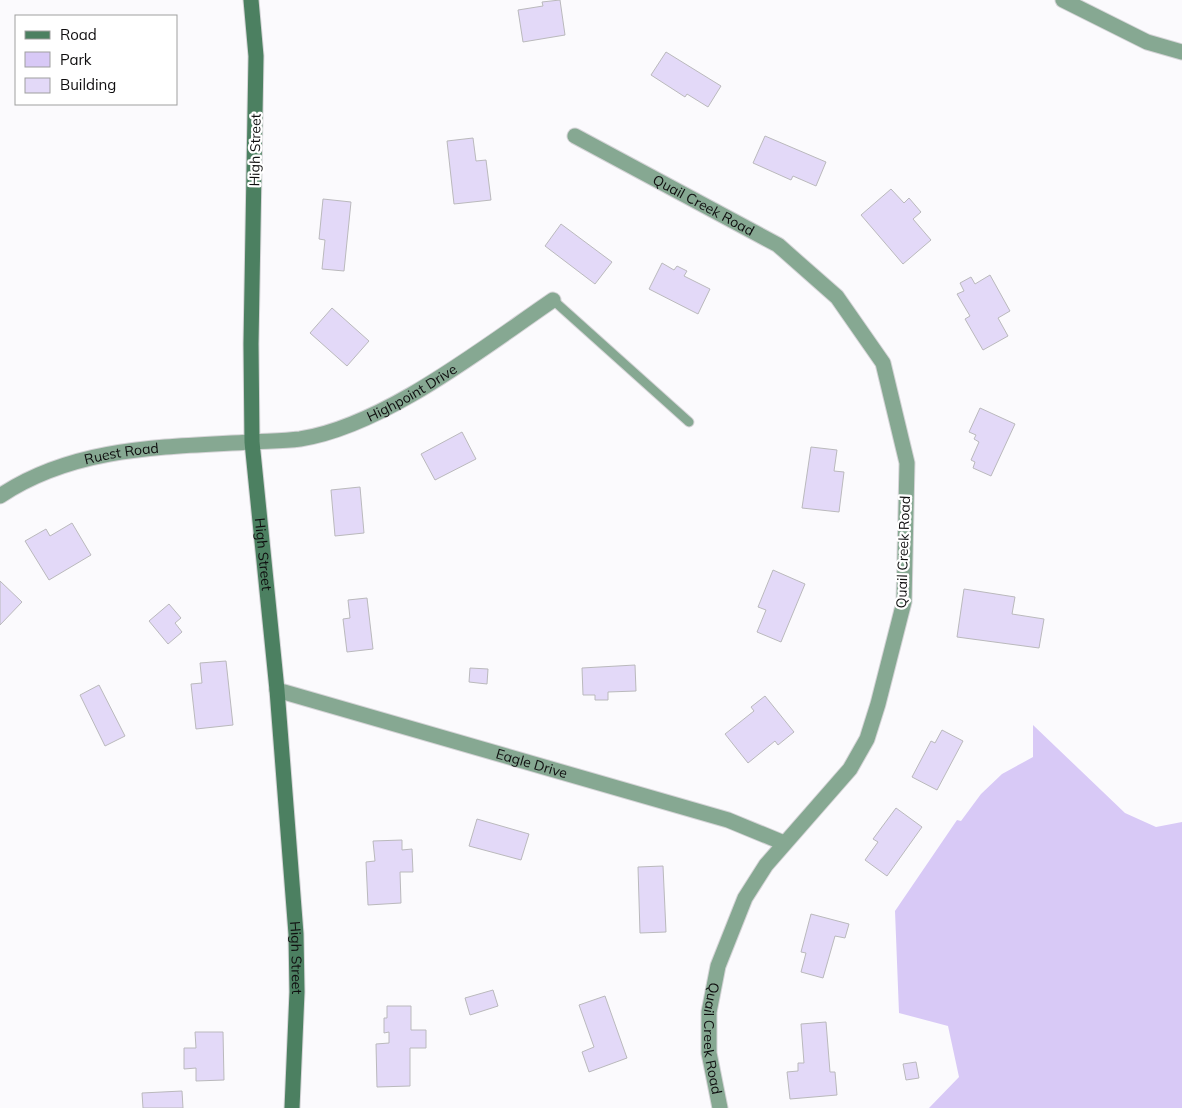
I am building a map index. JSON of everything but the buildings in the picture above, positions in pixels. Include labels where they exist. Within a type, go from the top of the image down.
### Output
[{"type":"street","name":"High Street","points":[[250,0],[256,56],[251,344],[252,442],[277,690],[296,934],[297,992],[292,1108]]},
{"type":"street","points":[[1063,0],[1147,42],[1182,52]]},
{"type":"street","name":"Quail Creek Road","points":[[576,136],[778,245],[837,297],[884,363],[906,463],[904,602],[867,739],[850,769],[820,806],[784,843],[766,865],[745,898],[718,966],[708,1012],[709,1053],[715,1092],[720,1108]]},
{"type":"street","name":"Highpoint Drive","points":[[252,442],[301,439],[344,427],[396,403],[440,377],[553,300]]},
{"type":"street","name":"Ruest Road","points":[[0,496],[46,472],[102,454],[252,442]]},
{"type":"street","name":"Eagle Drive","points":[[277,690],[728,820],[784,843]]},
{"type":"lane","points":[[553,300],[689,422]]},
{"type":"green space","points":[[1033,725],[1125,813],[1156,827],[1182,822],[1182,1108],[929,1108],[959,1077],[948,1026],[899,1013],[895,911],[957,820],[961,821],[981,794],[1002,774],[1033,757]]}]
